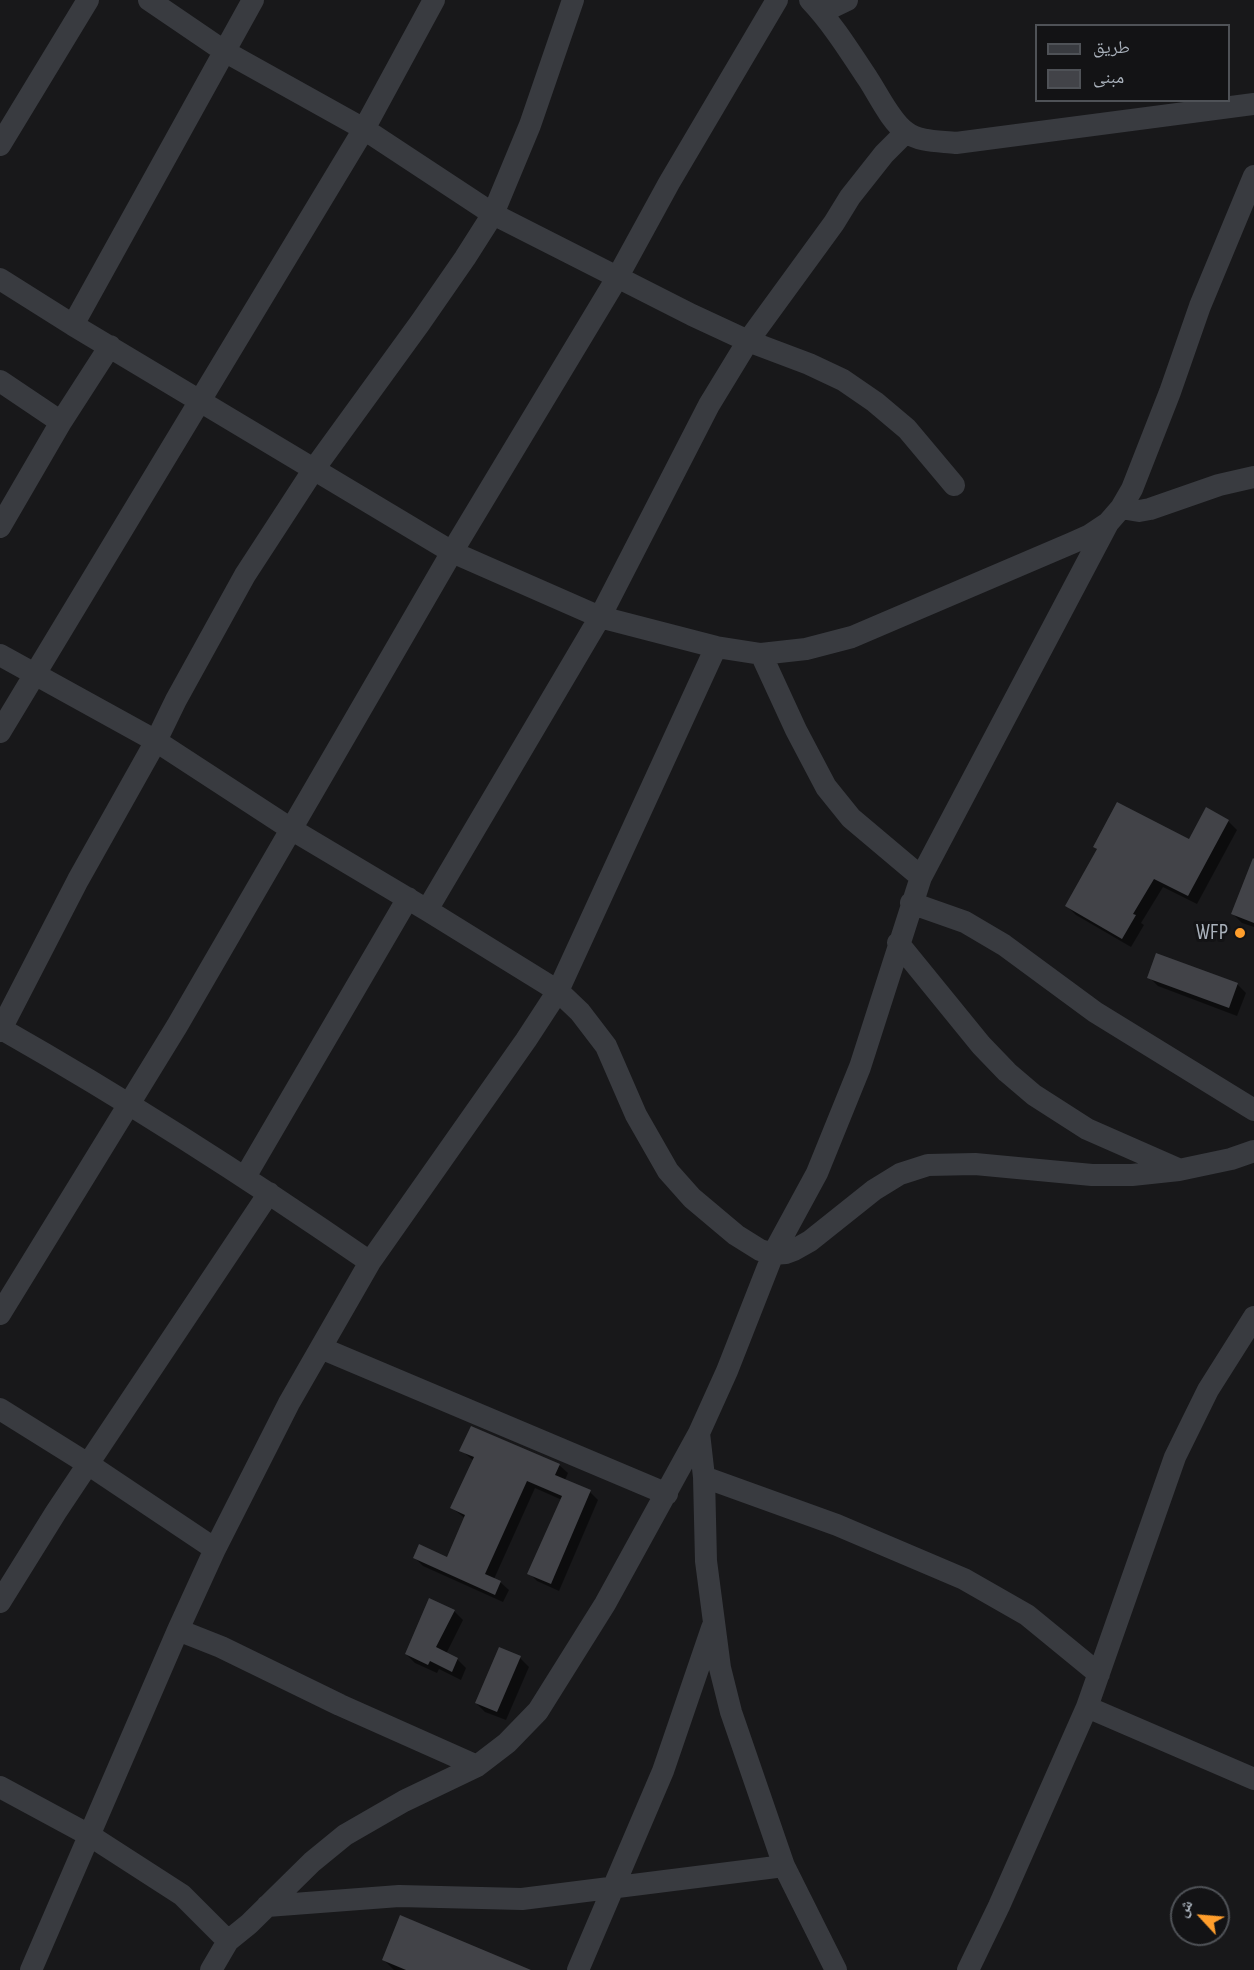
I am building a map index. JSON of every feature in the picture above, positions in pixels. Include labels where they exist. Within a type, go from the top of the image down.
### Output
[{"type":"street","points":[[0,145],[88,0]]},
{"type":"street","points":[[149,0],[224,51],[363,129],[492,214],[748,341],[809,364],[843,380],[875,402],[907,429],[954,485]]},
{"type":"street","points":[[73,325],[253,0]]},
{"type":"street","points":[[0,732],[363,129],[434,0]]},
{"type":"street","points":[[370,1262],[245,1177],[131,1104],[0,1029],[78,880],[245,575],[314,469],[420,323],[492,214],[530,125],[573,0]]},
{"type":"street","points":[[0,1314],[131,1104],[452,552],[617,278],[675,173],[777,0]]},
{"type":"street","points":[[847,0],[816,6],[869,80],[886,108],[906,132],[929,140],[956,143],[1254,104]]},
{"type":"street","points":[[428,910],[600,617],[709,405],[748,341],[834,223],[850,197],[884,154],[906,132]]},
{"type":"street","points":[[211,1970],[228,1941],[345,1834],[404,1801],[477,1766],[507,1743],[538,1711],[605,1604],[699,1433],[727,1371],[773,1254],[817,1173],[860,1067],[921,877],[1114,515],[1132,489],[1170,393],[1200,306],[1254,176]]},
{"type":"street","points":[[0,279],[452,552],[600,617],[716,647],[761,654],[806,649],[852,637],[1090,535],[1114,515],[1150,509],[1254,477]]},
{"type":"street","points":[[0,527],[61,422],[110,346]]},
{"type":"street","points":[[0,381],[61,422]]},
{"type":"street","points":[[31,1970],[178,1630],[289,1403],[370,1262],[558,991],[716,647]]},
{"type":"street","points":[[761,654],[796,730],[826,787],[851,818],[921,877]]},
{"type":"street","points":[[0,655],[156,741],[291,829],[428,910],[558,991],[580,1012],[606,1046],[636,1114],[668,1171],[692,1198],[736,1235],[760,1250],[773,1254],[794,1250],[810,1241],[874,1190],[900,1174],[928,1165],[975,1164],[1092,1175],[1132,1175],[1179,1170],[1231,1159],[1254,1151]]},
{"type":"street","points":[[245,1177],[408,898]]},
{"type":"street","points":[[911,903],[965,922],[1004,945],[1095,1012],[1254,1110]]},
{"type":"street","points":[[898,943],[981,1045],[1034,1095],[1087,1129],[1179,1170]]},
{"type":"street","points":[[0,1602],[88,1464],[269,1193]]},
{"type":"street","points":[[968,1970],[1004,1895],[1087,1707],[1175,1457],[1208,1390],[1254,1317]]},
{"type":"street","points":[[321,1348],[667,1494]]},
{"type":"street","points":[[0,1409],[216,1549]]},
{"type":"street","points":[[699,1433],[704,1478],[706,1561],[713,1624],[720,1668],[731,1712],[784,1866],[836,1970]]},
{"type":"street","points":[[704,1478],[837,1525],[964,1580],[1028,1615],[1099,1674]]},
{"type":"street","points":[[578,1970],[663,1771],[713,1624]]},
{"type":"street","points":[[178,1630],[221,1647],[340,1705],[477,1766]]},
{"type":"street","points":[[1087,1707],[1254,1779]]},
{"type":"street","points":[[0,1787],[89,1835],[182,1895],[228,1941]]},
{"type":"street","points":[[267,1906],[399,1896],[522,1899],[784,1866]]},
{"type":"building","points":[[1117,802],[1189,839],[1206,807],[1229,820],[1188,896],[1154,879],[1133,914],[1136,915],[1122,939],[1065,906],[1097,849],[1093,847]]},
{"type":"building","points":[[1254,859],[1254,923],[1231,914]]},
{"type":"building","points":[[1156,953],[1238,983],[1229,1008],[1147,978]]},
{"type":"building","points":[[471,1426],[560,1464],[555,1475],[591,1490],[551,1584],[527,1574],[562,1496],[527,1481],[485,1574],[501,1581],[495,1595],[413,1558],[419,1544],[447,1557],[465,1515],[450,1508],[474,1457],[459,1451]]},
{"type":"building","points":[[429,1598],[455,1610],[436,1647],[458,1658],[452,1672],[430,1661],[428,1665],[405,1654]]},
{"type":"building","points":[[499,1647],[521,1656],[497,1712],[475,1703]]},
{"type":"building","points":[[400,1915],[531,1970],[406,1970],[382,1960]]},
{"type":"place","name":"WFP","points":[[1240,933]]}]
